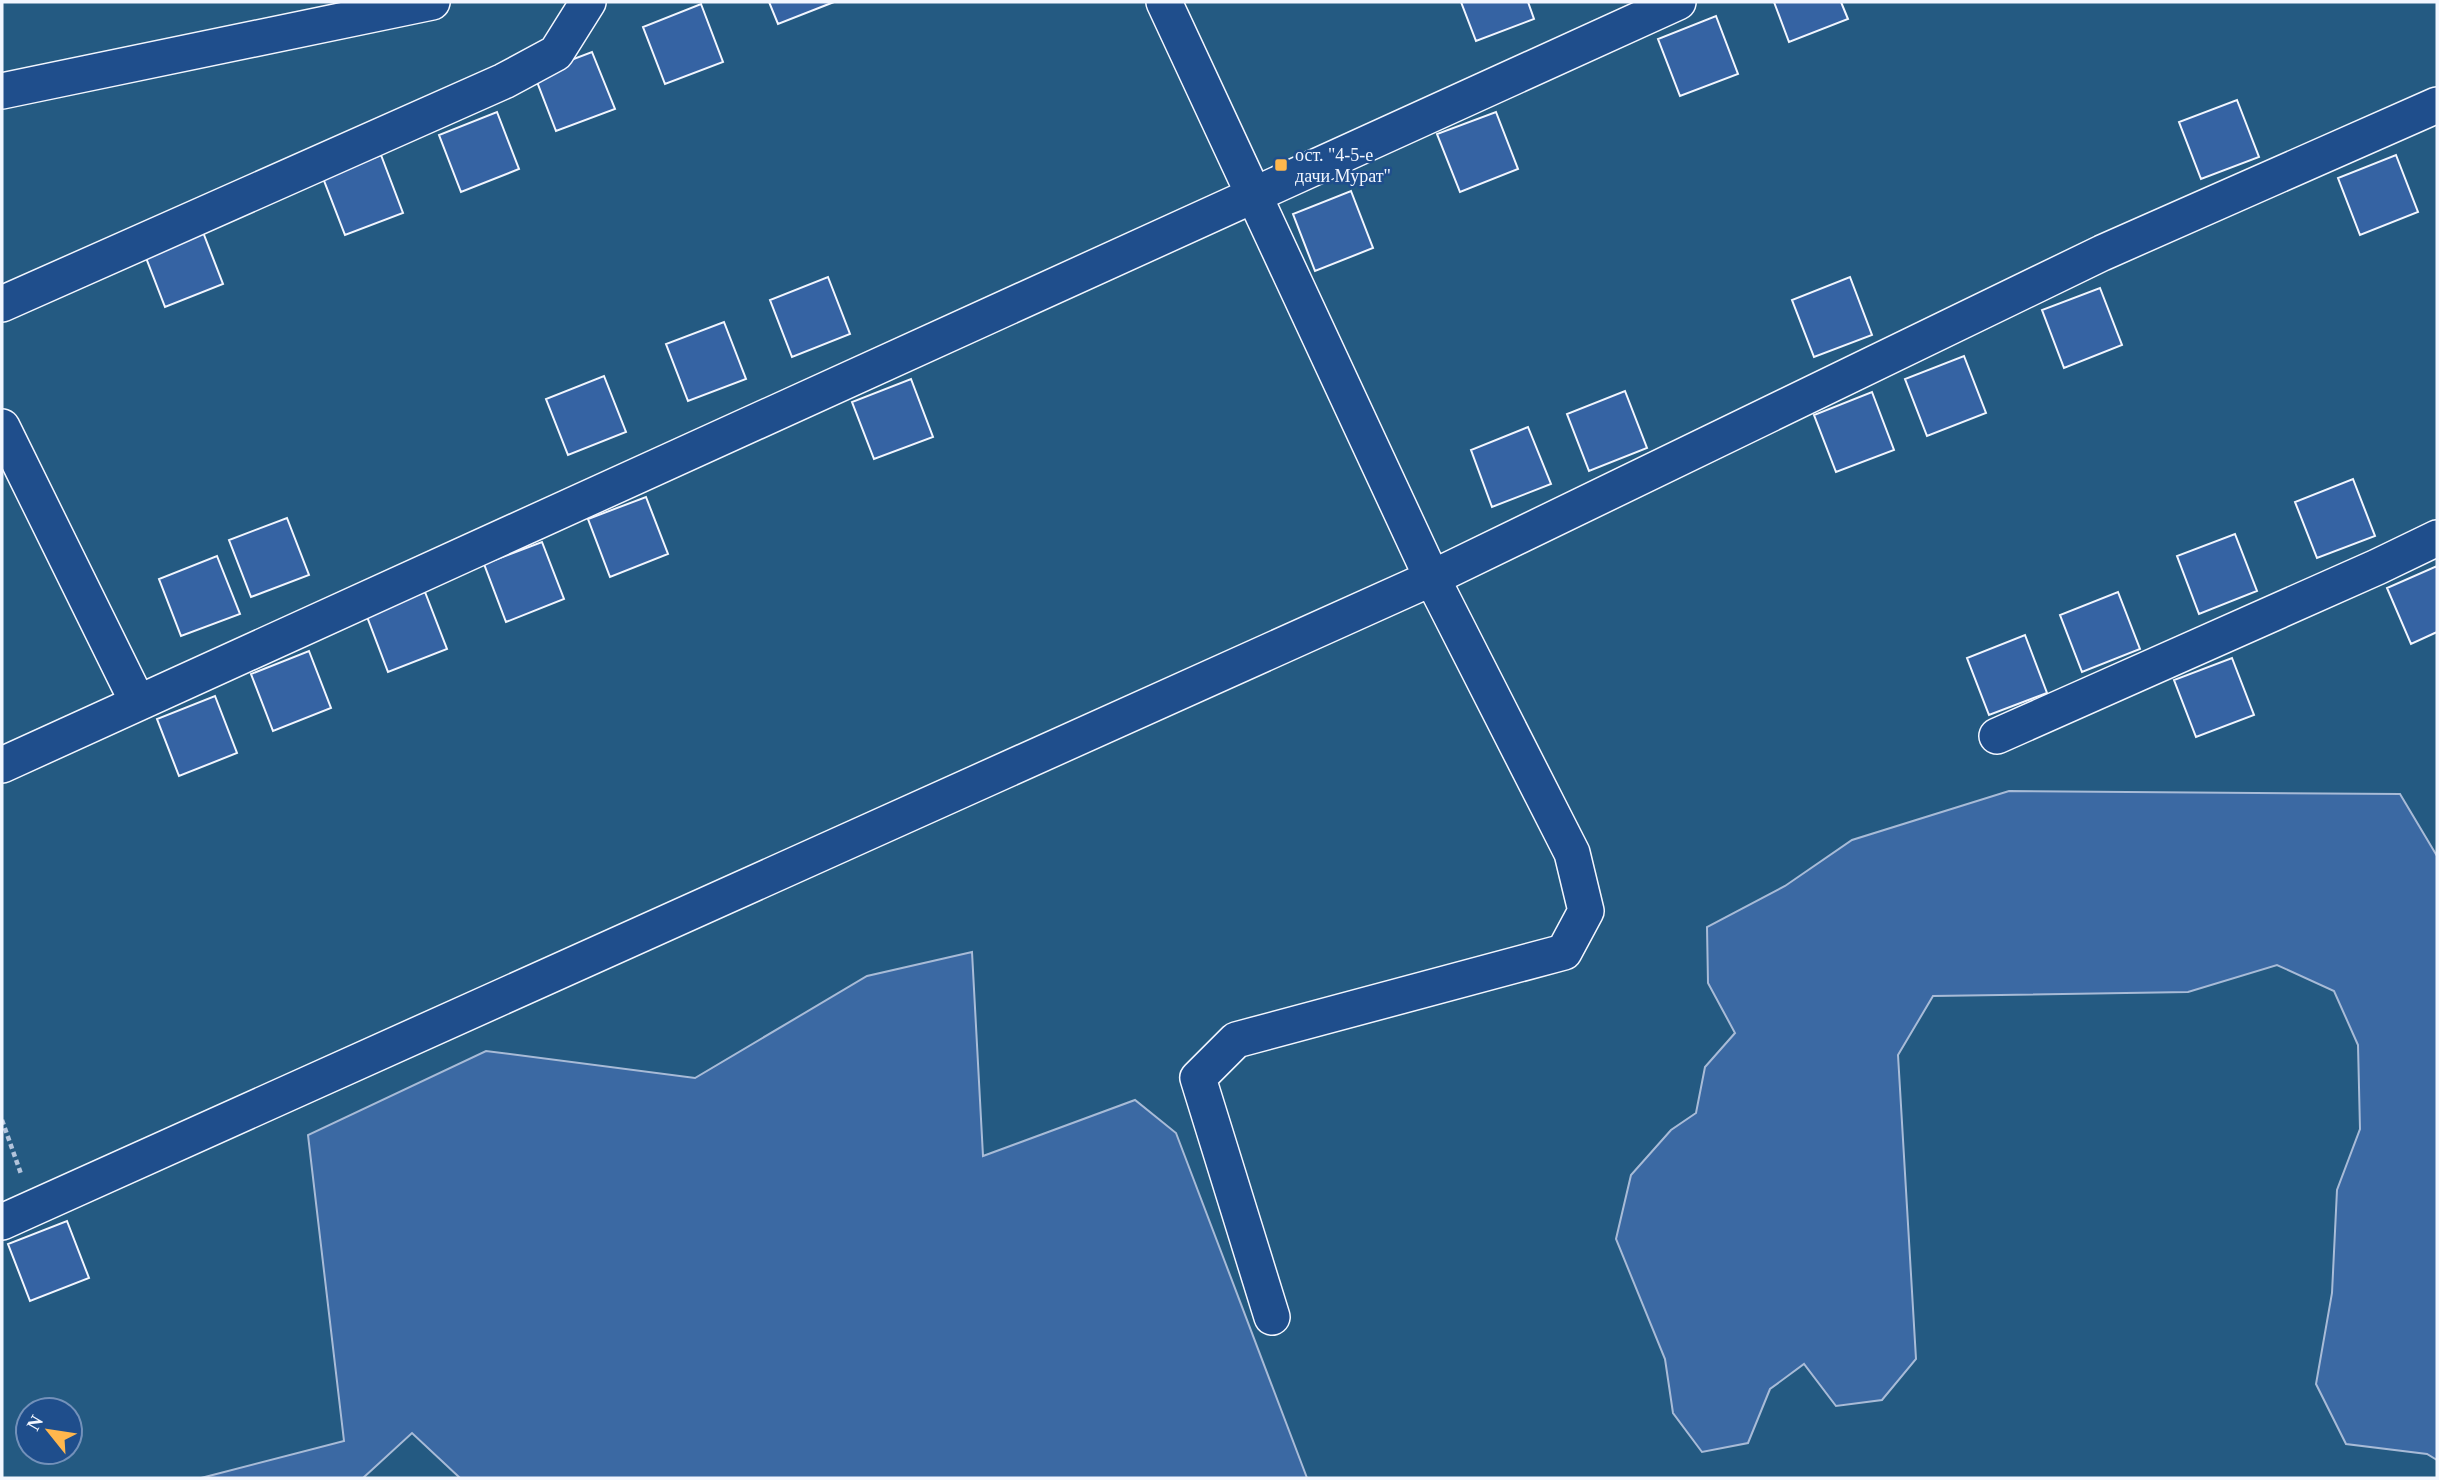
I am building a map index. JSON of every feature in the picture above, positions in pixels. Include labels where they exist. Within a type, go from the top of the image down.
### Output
[{"type":"street","points":[[2,91],[432,2]]},
{"type":"street","points":[[2,304],[504,81],[556,53],[588,2]]},
{"type":"street","points":[[1164,2],[1432,578],[1572,853],[1586,911],[1564,952],[1236,1040],[1198,1078],[1272,1317]]},
{"type":"street","points":[[2,765],[1678,2]]},
{"type":"street","points":[[2,1222],[1432,578],[2102,253],[2437,105]]},
{"type":"street","points":[[2,426],[138,703]]},
{"type":"street","points":[[1997,736],[2377,568],[2437,538]]},
{"type":"path","points":[[2,1120],[33,1208]]},
{"type":"shaded area","points":[[2,2],[2437,2],[2437,1478],[2,1478]]},
{"type":"shaded area","points":[[2009,791],[2400,794],[2437,856],[2437,1460],[2427,1454],[2346,1444],[2316,1384],[2332,1293],[2337,1190],[2360,1129],[2358,1045],[2334,991],[2277,965],[2188,992],[1933,996],[1898,1055],[1916,1359],[1882,1400],[1836,1406],[1804,1364],[1770,1389],[1748,1443],[1702,1452],[1673,1413],[1665,1359],[1616,1239],[1631,1175],[1671,1130],[1696,1113],[1705,1067],[1735,1033],[1708,983],[1707,927],[1785,886],[1852,840]]},
{"type":"shaded area","points":[[972,952],[983,1156],[1135,1100],[1176,1133],[1307,1478],[460,1478],[412,1433],[363,1478],[201,1478],[344,1441],[308,1135],[486,1051],[695,1078],[867,976]]},
{"type":"building","points":[[769,2],[834,2],[778,24]]},
{"type":"building","points":[[1461,2],[1528,2],[1534,19],[1476,41]]},
{"type":"building","points":[[1774,2],[1841,2],[1848,19],[1789,42]]},
{"type":"building","points":[[701,4],[723,62],[665,84],[643,27]]},
{"type":"building","points":[[1716,16],[1738,74],[1680,96],[1658,39]]},
{"type":"building","points":[[592,52],[615,109],[556,131],[534,74]]},
{"type":"building","points":[[2237,100],[2259,157],[2201,179],[2179,122]]},
{"type":"building","points":[[497,112],[519,169],[461,192],[439,135]]},
{"type":"building","points":[[1496,112],[1518,169],[1460,192],[1437,134]]},
{"type":"building","points":[[381,155],[403,213],[345,235],[323,178]]},
{"type":"building","points":[[2396,155],[2418,212],[2360,235],[2338,178]]},
{"type":"building","points":[[1351,191],[1373,248],[1315,271],[1293,214]]},
{"type":"building","points":[[201,227],[223,284],[165,307],[143,250]]},
{"type":"building","points":[[828,277],[850,334],[792,357],[770,300]]},
{"type":"building","points":[[1850,277],[1872,335],[1814,357],[1792,300]]},
{"type":"building","points":[[2100,288],[2122,345],[2064,368],[2042,310]]},
{"type":"building","points":[[724,322],[746,379],[688,401],[666,344]]},
{"type":"building","points":[[1964,356],[1986,413],[1927,436],[1905,379]]},
{"type":"building","points":[[604,376],[626,432],[568,455],[546,399]]},
{"type":"building","points":[[911,379],[933,437],[874,459],[852,402]]},
{"type":"building","points":[[1625,391],[1647,448],[1589,471],[1567,414]]},
{"type":"building","points":[[1872,392],[1894,450],[1836,472],[1814,415]]},
{"type":"building","points":[[1528,427],[1551,484],[1492,507],[1471,450]]},
{"type":"building","points":[[2353,479],[2375,536],[2317,558],[2295,502]]},
{"type":"building","points":[[646,497],[668,554],[610,577],[588,519]]},
{"type":"building","points":[[287,518],[309,575],[251,597],[229,540]]},
{"type":"building","points":[[2235,534],[2257,591],[2199,614],[2177,556]]},
{"type":"building","points":[[542,542],[564,599],[506,622],[484,564]]},
{"type":"building","points":[[217,556],[240,614],[181,636],[159,579]]},
{"type":"building","points":[[2437,566],[2437,632],[2411,644],[2387,588]]},
{"type":"building","points":[[425,592],[447,649],[388,672],[366,614]]},
{"type":"building","points":[[2118,592],[2140,649],[2082,672],[2060,615]]},
{"type":"building","points":[[2025,635],[2047,693],[1989,715],[1967,658]]},
{"type":"building","points":[[309,651],[331,708],[273,731],[251,674]]},
{"type":"building","points":[[2232,658],[2254,715],[2196,737],[2174,680]]},
{"type":"building","points":[[215,696],[237,753],[179,776],[157,719]]},
{"type":"building","points":[[67,1221],[89,1278],[30,1301],[8,1244]]},
{"type":"place","name":"ост. \"4-5-е дачи Мурат\"","points":[[1281,165]]}]
